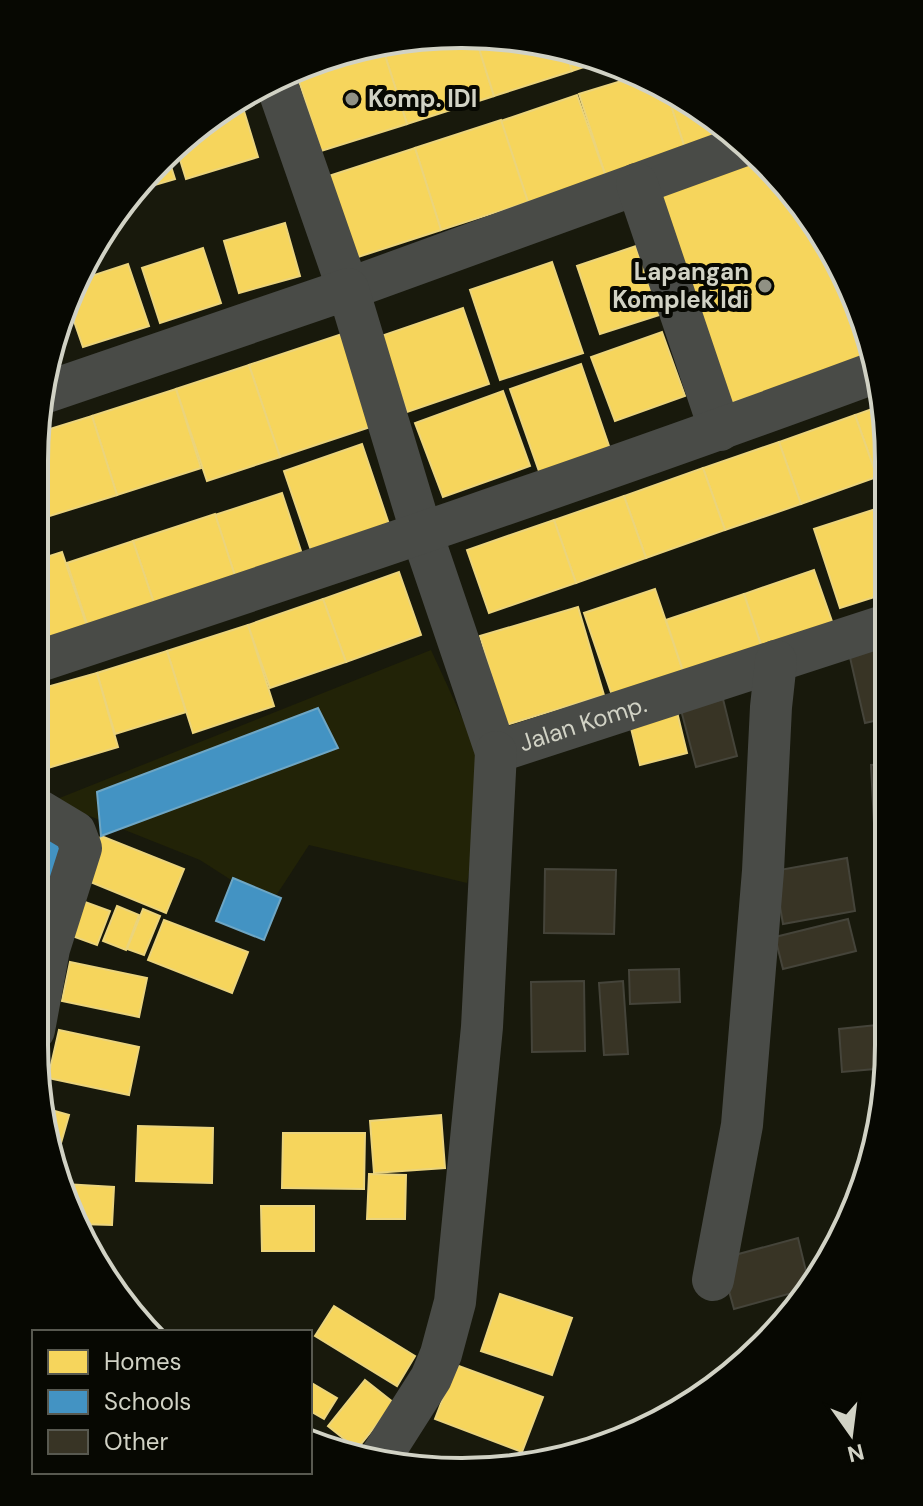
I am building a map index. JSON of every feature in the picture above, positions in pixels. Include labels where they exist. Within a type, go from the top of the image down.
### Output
[{"type":"street","name":"Jalan Komp.","points":[[279,91],[348,289],[422,534],[496,752],[875,629]]},
{"type":"street","points":[[55,389],[348,289],[732,150]]},
{"type":"street","points":[[637,184],[720,430]]},
{"type":"street","points":[[48,658],[422,534],[866,376]]},
{"type":"street","points":[[713,1280],[742,1125],[776,661]]},
{"type":"street","points":[[385,1451],[431,1378],[455,1302],[482,1027],[496,752]]},
{"type":"street","points":[[48,816],[75,832],[81,848],[48,954]]},
{"type":"shaded area","points":[[431,650],[488,774],[467,883],[309,845],[270,905],[200,860],[52,801]]},
{"type":"building: Homes","points":[[434,49],[479,49],[494,96],[407,124],[385,55]]},
{"type":"building: Homes","points":[[479,49],[569,62],[572,71],[494,96]]},
{"type":"building: Homes","name":"Komp. IDI","points":[[385,55],[407,124],[321,151],[299,81],[354,62]]},
{"type":"building: Homes","points":[[569,62],[584,67],[572,71]]},
{"type":"building: Homes","points":[[623,80],[668,103],[686,151],[606,177],[579,94]]},
{"type":"building: Homes","points":[[577,95],[606,177],[528,202],[501,121]]},
{"type":"building: Homes","points":[[671,105],[721,140],[686,151]]},
{"type":"building: Homes","points":[[244,110],[258,157],[186,179],[180,159],[210,133]]},
{"type":"building: Homes","points":[[501,120],[528,202],[441,230],[415,148]]},
{"type":"building: Homes","points":[[415,148],[441,230],[355,258],[329,176]]},
{"type":"building: Homes","name":"Lapangan Komplek Idi","points":[[747,163],[790,210],[820,255],[844,303],[862,360],[719,407],[650,194]]},
{"type":"building: Homes","points":[[171,167],[175,179],[155,185]]},
{"type":"building: Homes","points":[[285,223],[300,276],[239,293],[224,241]]},
{"type":"building: Homes","points":[[636,246],[659,315],[600,334],[577,266]]},
{"type":"building: Homes","points":[[203,248],[221,303],[160,323],[142,268]]},
{"type":"building: Homes","points":[[552,262],[583,353],[500,380],[470,290]]},
{"type":"building: Homes","points":[[128,264],[149,326],[83,347],[73,319],[93,276]]},
{"type":"building: Homes","points":[[463,308],[489,384],[407,412],[381,336]]},
{"type":"building: Homes","points":[[662,332],[685,396],[615,421],[591,357]]},
{"type":"building: Homes","points":[[342,334],[373,426],[280,457],[249,365]]},
{"type":"building: Homes","points":[[581,364],[610,449],[540,474],[510,389]]},
{"type":"building: Homes","points":[[249,365],[280,457],[207,481],[176,389]]},
{"type":"building: Homes","points":[[176,389],[201,468],[117,495],[92,416]]},
{"type":"building: Homes","points":[[503,391],[530,466],[443,497],[415,423]]},
{"type":"building: Homes","points":[[871,409],[875,471],[855,415]]},
{"type":"building: Homes","points":[[855,415],[875,478],[801,504],[779,442]]},
{"type":"building: Homes","points":[[92,416],[117,495],[48,517],[50,429]]},
{"type":"building: Homes","points":[[779,442],[801,504],[725,530],[703,468]]},
{"type":"building: Homes","points":[[362,444],[392,533],[314,559],[284,471]]},
{"type":"building: Homes","points":[[703,468],[725,530],[646,558],[624,496]]},
{"type":"building: Homes","points":[[282,493],[304,560],[237,582],[215,515]]},
{"type":"building: Homes","points":[[624,496],[646,558],[576,583],[554,520]]},
{"type":"building: Homes","points":[[875,509],[875,597],[840,608],[814,529]]},
{"type":"building: Homes","points":[[215,514],[237,582],[156,609],[133,541]]},
{"type":"building: Homes","points":[[554,520],[576,583],[489,613],[467,550]]},
{"type":"building: Homes","points":[[133,541],[156,609],[89,630],[67,563]]},
{"type":"building: Homes","points":[[62,552],[92,641],[54,653],[48,636],[48,556]]},
{"type":"building: Homes","points":[[814,570],[835,630],[764,654],[744,594]]},
{"type":"building: Homes","points":[[399,572],[421,635],[346,662],[323,599]]},
{"type":"building: Homes","points":[[655,589],[686,680],[615,704],[584,613]]},
{"type":"building: Homes","points":[[744,594],[764,654],[686,680],[666,620]]},
{"type":"building: Homes","points":[[323,599],[346,662],[270,688],[248,625]]},
{"type":"building: Homes","points":[[578,607],[604,695],[506,725],[480,636]]},
{"type":"building: Homes","points":[[248,625],[274,706],[193,733],[167,651]]},
{"type":"building: Homes","points":[[167,651],[186,712],[115,734],[97,673]]},
{"type":"building: Homes","points":[[97,673],[118,747],[48,768],[48,687]]},
{"type":"building: Homes","points":[[676,708],[687,753],[640,765],[629,720]]},
{"type":"building: Homes","points":[[101,836],[184,869],[166,913],[83,879]]},
{"type":"building: Homes","points":[[74,898],[110,911],[97,945],[61,932]]},
{"type":"building: Homes","points":[[117,906],[139,915],[126,950],[103,941]]},
{"type":"building: Homes","points":[[143,909],[160,916],[144,955],[127,949]]},
{"type":"building: Homes","points":[[164,920],[248,952],[232,993],[148,960]]},
{"type":"building: Homes","points":[[70,962],[147,978],[139,1017],[62,1001]]},
{"type":"building: Homes","points":[[59,1030],[139,1047],[129,1095],[50,1078]]},
{"type":"building: Homes","points":[[54,1111],[69,1115],[60,1145]]},
{"type":"building: Homes","points":[[441,1115],[445,1168],[374,1173],[370,1121]]},
{"type":"building: Homes","points":[[138,1126],[213,1128],[212,1183],[136,1181]]},
{"type":"building: Homes","points":[[283,1133],[365,1133],[364,1189],[282,1188]]},
{"type":"building: Homes","points":[[369,1174],[406,1175],[405,1219],[367,1219]]},
{"type":"building: Homes","points":[[73,1185],[114,1187],[112,1225],[90,1224]]},
{"type":"building: Homes","points":[[261,1206],[314,1206],[314,1251],[262,1251]]},
{"type":"building: Homes","points":[[500,1294],[572,1318],[552,1375],[481,1351]]},
{"type":"building: Homes","points":[[334,1306],[415,1356],[397,1386],[315,1336]]},
{"type":"building: Homes","points":[[456,1365],[543,1397],[522,1452],[435,1419]]},
{"type":"building: Homes","points":[[365,1380],[394,1403],[360,1445],[348,1442],[328,1426]]},
{"type":"building: Homes","points":[[312,1383],[337,1398],[324,1419],[312,1412]]},
{"type":"building: Schools","points":[[318,708],[338,748],[101,836],[97,792]]},
{"type":"building: Schools","points":[[48,832],[75,845],[53,885],[48,882]]},
{"type":"building: Schools","points":[[233,878],[281,898],[264,940],[216,921]]},
{"type":"building: Schools","points":[[48,896],[58,901],[48,921]]},
{"type":"building: Other","points":[[875,648],[875,721],[865,723],[849,653]]},
{"type":"building: Other","points":[[723,699],[737,756],[696,767],[681,710]]},
{"type":"building: Other","points":[[871,765],[875,765],[875,843]]},
{"type":"building: Other","points":[[847,858],[855,911],[783,924],[774,871]]},
{"type":"building: Other","points":[[545,869],[616,870],[614,934],[544,933]]},
{"type":"building: Other","points":[[848,919],[856,951],[783,969],[775,937]]},
{"type":"building: Other","points":[[679,969],[680,1002],[630,1004],[629,970]]},
{"type":"building: Other","points":[[584,981],[585,1051],[532,1052],[531,982]]},
{"type":"building: Other","points":[[623,981],[628,1054],[604,1055],[599,983]]},
{"type":"building: Other","points":[[875,1025],[874,1069],[842,1072],[839,1029]]},
{"type":"building: Other","points":[[798,1238],[806,1272],[792,1293],[734,1309],[720,1259]]},
{"type":"place","name":"Komp. IDI","points":[[352,99]]},
{"type":"place","name":"Lapangan Komplek Idi","points":[[765,286]]}]
